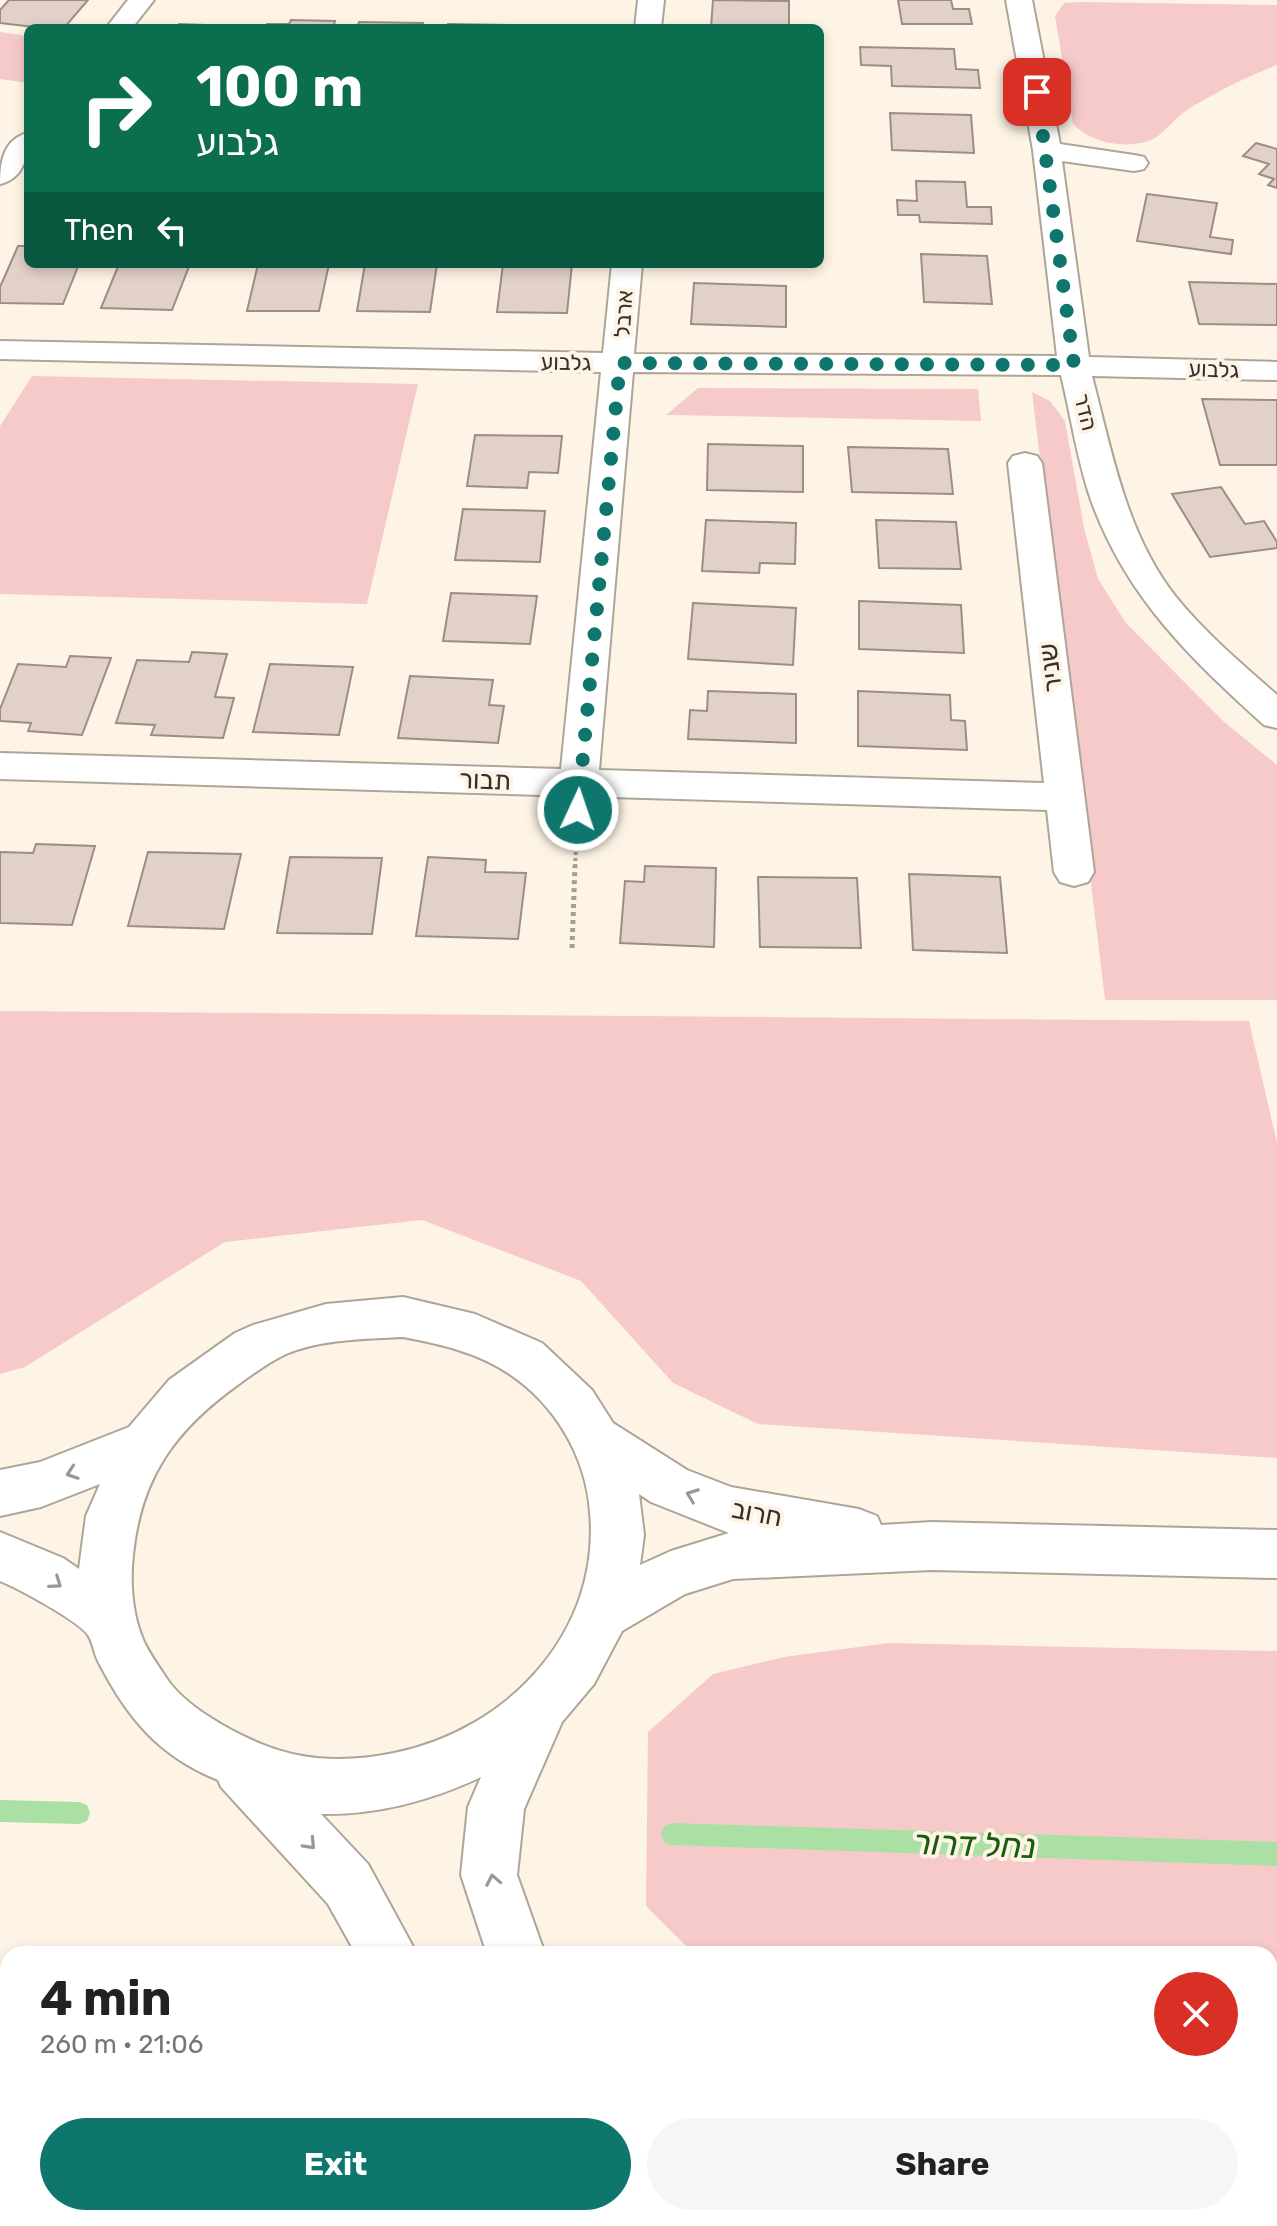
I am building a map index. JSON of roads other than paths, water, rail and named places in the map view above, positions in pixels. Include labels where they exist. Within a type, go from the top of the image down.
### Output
[{"type":"street","points":[[122,24],[141,0]]},
{"type":"street","points":[[648,24],[651,0]]},
{"type":"street","name":"הדר","points":[[1019,0],[1047,150],[1074,365],[1107,497],[1127,546],[1162,603],[1209,655],[1277,716]]},
{"type":"street","points":[[0,176],[24,147]]},
{"type":"street","points":[[1047,150],[1134,163]]},
{"type":"street","name":"ארבל","points":[[579,783],[627,268]]},
{"type":"street","name":"גלבוע","points":[[0,350],[620,363],[1074,365],[1277,371]]},
{"type":"street","name":"שניר","points":[[1025,463],[1074,872]]},
{"type":"street","name":"תבור","points":[[0,766],[1065,797]]},
{"type":"street","points":[[403,1317],[452,1326],[497,1343],[538,1368],[571,1400],[597,1439],[612,1479],[619,1523],[617,1568],[604,1613],[568,1677],[542,1706],[499,1740],[451,1764],[398,1780],[342,1787],[289,1782],[238,1766],[197,1744],[153,1706],[123,1659],[108,1618],[103,1573],[107,1529],[120,1486],[141,1445],[183,1397],[212,1372],[256,1346],[303,1328],[354,1319],[403,1317]]},
{"type":"street","name":"חרוב","points":[[597,1439],[669,1486],[730,1510],[932,1546]]},
{"type":"street","points":[[0,1493],[41,1484],[141,1445]]},
{"type":"street","name":"חרוב","points":[[604,1613],[671,1575],[733,1555],[932,1546],[1277,1554]]},
{"type":"street","points":[[0,1556],[45,1575],[108,1618]]},
{"type":"street","points":[[513,1946],[489,1875],[496,1807],[542,1706]]},
{"type":"street","points":[[238,1766],[348,1884],[383,1946]]},
{"type":"waterway","name":"נחל דרור","points":[[0,1811],[79,1813]]},
{"type":"waterway","name":"נחל דרור","points":[[672,1834],[1277,1854]]}]
